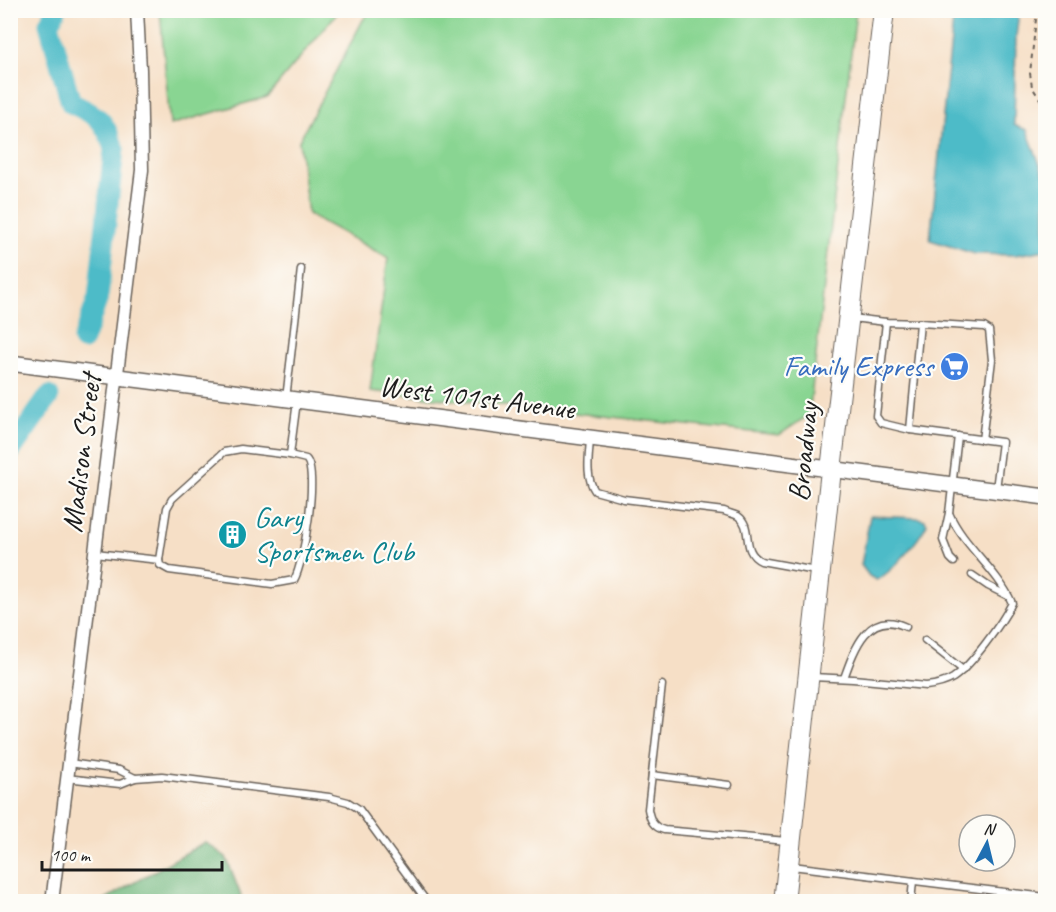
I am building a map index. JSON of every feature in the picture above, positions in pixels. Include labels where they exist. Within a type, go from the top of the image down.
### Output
[{"type":"main road","name":"Broadway","points":[[784,902],[884,10]]},
{"type":"street","name":"Madison Street","points":[[52,902],[142,170],[137,10]]},
{"type":"street","name":"West 101st Avenue","points":[[10,363],[1046,497]]},
{"type":"lane","points":[[290,455],[291,400],[301,269]]},
{"type":"lane","points":[[848,317],[886,322],[984,327],[989,330],[992,360],[982,440]]},
{"type":"lane","points":[[886,322],[876,416],[881,423],[910,430],[1002,442],[996,491]]},
{"type":"lane","points":[[910,430],[920,323]]},
{"type":"lane","points":[[954,562],[950,558],[944,540],[958,436]]},
{"type":"lane","points":[[590,439],[589,474],[590,484],[595,491],[624,499],[724,511],[738,517],[745,524],[750,552],[754,558],[820,571]]},
{"type":"lane","points":[[241,449],[306,459],[311,468],[303,558],[294,580],[272,584],[169,570],[160,565],[159,560],[166,508],[179,492],[224,452],[241,449]]},
{"type":"lane","points":[[808,677],[926,686],[937,685],[951,679],[963,670],[1005,616],[1012,603],[1009,596],[956,529],[949,513]]},
{"type":"lane","points":[[94,553],[159,560]]},
{"type":"lane","points":[[972,575],[1009,596]]},
{"type":"lane","points":[[844,678],[864,633],[876,625],[888,622],[898,622],[906,627]]},
{"type":"lane","points":[[925,640],[963,670]]},
{"type":"lane","points":[[662,685],[648,809],[649,816],[657,828],[757,840],[791,841]]},
{"type":"lane","points":[[68,763],[119,770],[135,778]]},
{"type":"lane","points":[[652,775],[729,785]]},
{"type":"lane","points":[[66,778],[120,784],[135,778],[162,776],[329,797],[348,802],[359,809],[427,902]]},
{"type":"lane","points":[[788,865],[1042,898]]},
{"type":"lane","points":[[911,902],[913,881]]},
{"type":"path","points":[[1037,10],[1030,73],[1032,87],[1046,108]]},
{"type":"green space","points":[[160,10],[339,11],[267,97],[170,125]]},
{"type":"green space","points":[[371,10],[856,11],[809,415],[779,435],[370,391],[388,258],[308,214],[299,141],[363,20]]},
{"type":"green space","points":[[205,842],[226,857],[243,901],[102,901]]},
{"type":"water","points":[[954,11],[1019,11],[1016,37],[1014,125],[1027,130],[1045,178],[1045,250],[1015,255],[975,254],[930,240]]},
{"type":"water","points":[[870,516],[918,518],[925,520],[927,524],[904,555],[889,571],[876,580],[869,576],[861,565]]},
{"type":"waterway","points":[[56,10],[49,24],[71,103],[99,120],[107,131],[114,149],[98,298],[83,340]]},
{"type":"waterway","points":[[10,452],[49,396]]},
{"type":"place","name":"Family Express","points":[[954,366]]},
{"type":"place","name":"Gary Sportsmen Club","points":[[233,534]]}]
